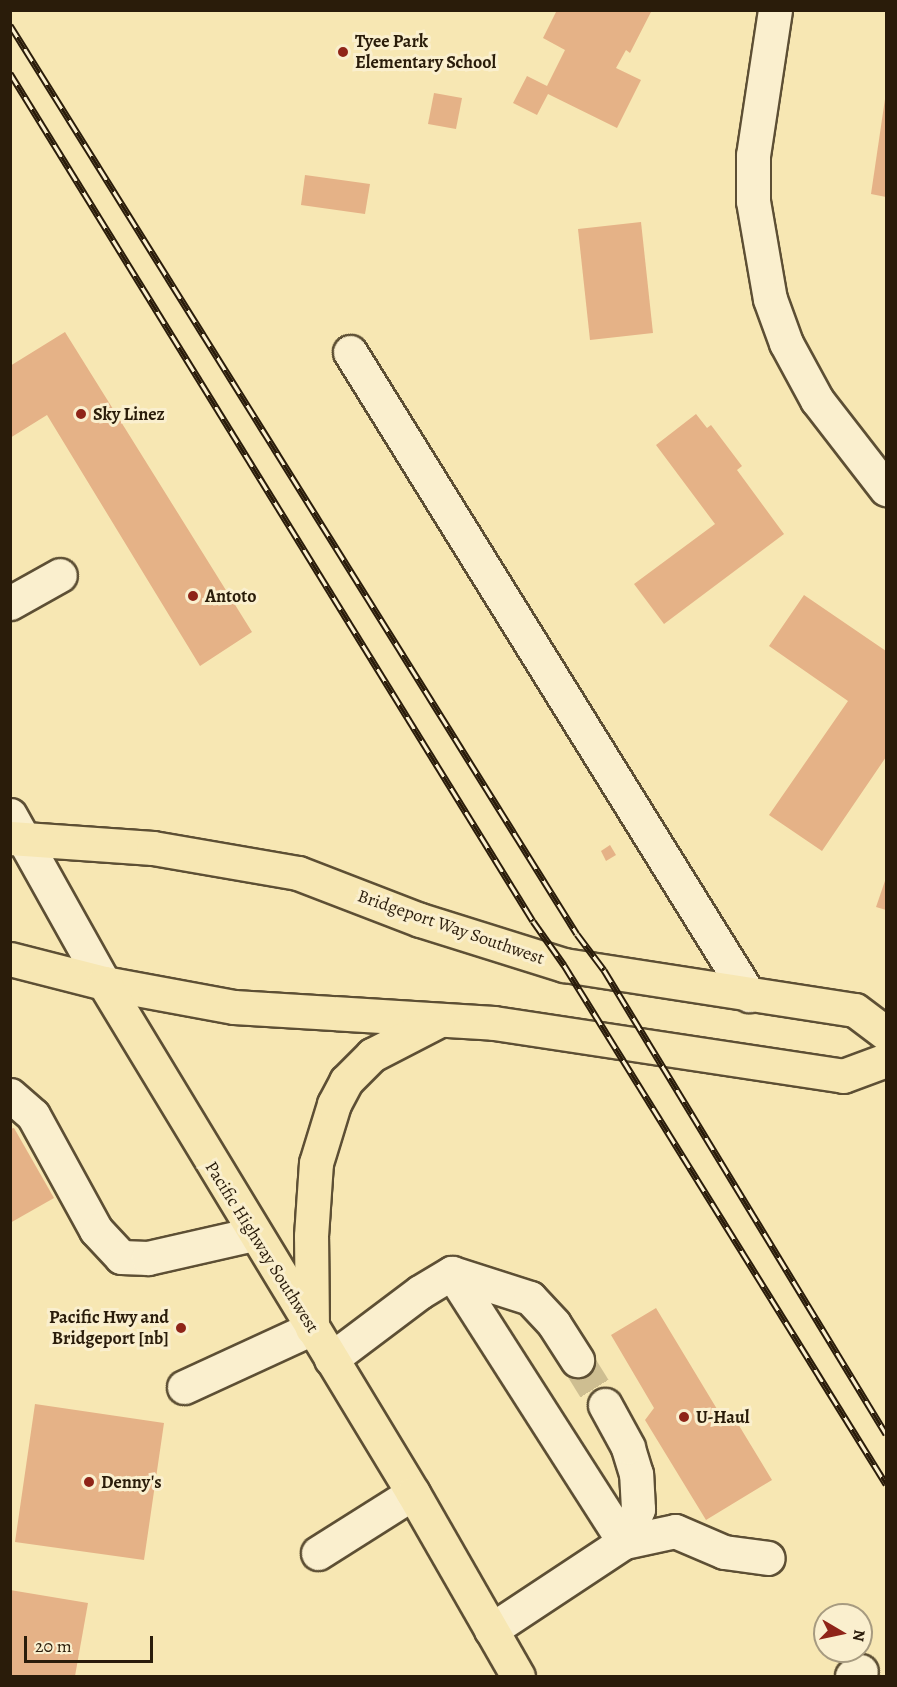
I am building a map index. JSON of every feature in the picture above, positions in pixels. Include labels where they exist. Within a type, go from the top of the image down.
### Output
[{"type":"main road","name":"Bridgeport Way Southwest","points":[[14,834],[153,848],[298,873],[420,920],[564,965],[855,1010],[886,1034]]},
{"type":"main road","points":[[10,959],[104,983],[234,1007],[494,1023],[843,1076],[886,1060]]},
{"type":"main road","name":"Pacific Highway Southwest","points":[[104,983],[413,1493],[518,1677]]},
{"type":"main road","points":[[312,1328],[311,1236],[316,1163],[334,1104],[346,1081],[372,1055],[414,1030],[442,1019]]},
{"type":"street","points":[[775,10],[753,155],[753,201],[770,299],[786,343],[817,400],[886,489]]},
{"type":"street","points":[[350,352],[749,995]]},
{"type":"street","points":[[10,603],[60,575]]},
{"type":"street","name":"Pacific Highway Southwest","points":[[14,834],[104,983]]},
{"type":"street","points":[[10,1095],[33,1115],[96,1230],[121,1257],[148,1258],[254,1234]]},
{"type":"street","points":[[452,1273],[624,1542]]},
{"type":"street","points":[[331,1359],[420,1292],[452,1273],[530,1298],[554,1324],[577,1360]]},
{"type":"street","points":[[184,1387],[312,1328]]},
{"type":"street","points":[[604,1405],[628,1447],[636,1474],[638,1509],[624,1542]]},
{"type":"street","points":[[318,1553],[413,1493]]},
{"type":"street","points":[[491,1630],[624,1542],[675,1531],[724,1552],[768,1558]]},
{"type":"building","points":[[557,10],[652,10],[630,53],[626,50],[616,68],[641,80],[617,128],[548,94],[537,115],[513,103],[527,76],[547,86],[565,50],[543,38]]},
{"type":"building","points":[[434,93],[462,98],[456,129],[428,124]]},
{"type":"building","points":[[886,99],[886,197],[871,194]]},
{"type":"building","points":[[305,175],[370,184],[365,214],[301,205]]},
{"type":"building","points":[[641,222],[653,333],[590,340],[578,229]]},
{"type":"building","points":[[65,332],[252,632],[200,666],[47,415],[10,438],[10,366]]},
{"type":"building","points":[[696,414],[707,428],[711,425],[742,466],[737,470],[784,534],[664,624],[634,584],[715,524],[656,445]]},
{"type":"building","points":[[804,595],[886,651],[886,757],[822,851],[769,815],[848,701],[769,646]]},
{"type":"building","points":[[610,845],[616,855],[606,861],[601,851]]},
{"type":"building","points":[[886,878],[886,910],[876,907]]},
{"type":"building","points":[[14,1128],[54,1198],[10,1223],[10,1129]]},
{"type":"building","name":"U-Haul","points":[[656,1308],[723,1419],[732,1414],[772,1480],[706,1520],[645,1420],[654,1408],[611,1335]]},
{"type":"building","name":"Denny's","points":[[35,1404],[164,1423],[144,1560],[15,1542]]},
{"type":"building","points":[[10,1590],[88,1603],[75,1676],[10,1676]]},
{"type":"tunnel","points":[[577,1360],[605,1405]]},
{"type":"railway","points":[[10,25],[577,934],[604,970],[886,1434]]},
{"type":"railway","points":[[10,73],[533,921],[564,965],[886,1484]]},
{"type":"place","name":"Tyee Park Elementary School","points":[[343,52]]},
{"type":"place","name":"Sky Linez","points":[[81,414]]},
{"type":"place","name":"Antoto","points":[[193,596]]},
{"type":"place","name":"Pacific Hwy and Bridgeport [nb]","points":[[181,1328]]},
{"type":"place","name":"U-Haul","points":[[684,1417]]},
{"type":"place","name":"Denny's","points":[[89,1482]]}]
